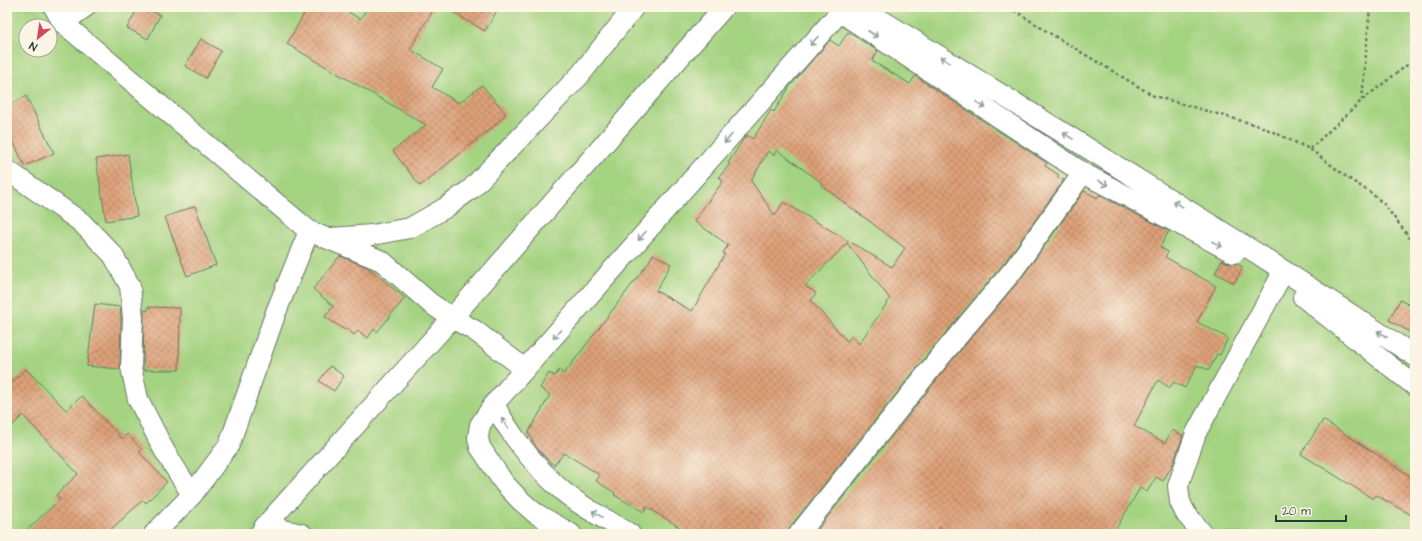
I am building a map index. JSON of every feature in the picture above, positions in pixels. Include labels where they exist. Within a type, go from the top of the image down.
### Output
[{"type":"street","points":[[58,15],[85,7]]},
{"type":"street","points":[[328,238],[372,235],[410,228],[445,208],[471,189],[580,75],[634,7]]},
{"type":"street","points":[[263,530],[452,318],[724,7]]},
{"type":"street","points":[[571,534],[535,513],[504,483],[480,447],[478,438],[480,425],[494,404],[840,12],[862,8],[1258,254],[1415,356]]},
{"type":"street","points":[[840,12],[1083,173],[1280,278],[1415,386]]},
{"type":"street","points":[[58,15],[309,231],[382,261],[430,303],[452,318],[474,330],[525,370]]},
{"type":"street","points":[[7,170],[81,222],[113,255],[130,286],[133,318],[131,367],[138,399],[164,450],[192,495]]},
{"type":"street","points":[[800,534],[941,356],[1014,269],[1083,173]]},
{"type":"street","points":[[154,534],[192,495],[229,445],[276,312],[309,231]]},
{"type":"street","points":[[1203,534],[1186,514],[1180,502],[1178,486],[1196,433],[1280,278]]},
{"type":"street","points":[[494,404],[503,422],[558,488],[630,534]]},
{"type":"street","points":[[263,530],[302,534]]},
{"type":"path","points":[[1009,7],[1154,96],[1260,126],[1310,148],[1383,203],[1409,236],[1415,247]]},
{"type":"path","points":[[1362,100],[1370,7]]},
{"type":"path","points":[[1310,148],[1362,100],[1415,59]]},
{"type":"green space","points":[[7,7],[1415,7],[1415,534],[7,534]]},
{"type":"building","points":[[138,7],[144,7],[160,15],[148,39],[127,28]]},
{"type":"building","points":[[308,7],[340,7],[360,19],[368,7],[435,7],[410,49],[443,69],[432,87],[459,103],[482,85],[506,114],[500,121],[420,186],[393,151],[426,125],[287,44]]},
{"type":"building","points":[[444,7],[499,7],[485,31]]},
{"type":"building","points":[[848,32],[878,51],[872,61],[910,84],[915,76],[1047,163],[1045,166],[1059,175],[1057,177],[1064,180],[1005,262],[932,349],[790,527],[788,534],[690,534],[647,507],[644,512],[614,495],[615,493],[596,481],[600,475],[564,453],[554,465],[547,459],[537,448],[528,433],[550,395],[540,388],[549,373],[555,376],[559,370],[564,374],[649,262],[653,254],[671,264],[656,291],[692,311],[725,254],[723,253],[728,245],[694,221],[723,181],[719,177],[730,164],[728,163],[745,137],[747,135],[753,139],[771,110],[774,112],[790,86],[830,40],[839,46]],"holes":[[[777,150],[905,248],[892,267],[783,202],[775,216],[751,181],[768,151],[774,155]],[[847,243],[890,299],[859,344],[852,336],[847,341],[811,301],[816,293],[805,286]]]},
{"type":"building","points":[[201,39],[221,51],[206,78],[185,66]]},
{"type":"building","points":[[26,96],[54,153],[25,166],[7,129],[7,106]]},
{"type":"building","points":[[128,154],[137,216],[106,221],[96,159]]},
{"type":"building","points":[[1084,191],[1097,198],[1099,195],[1169,231],[1160,247],[1168,252],[1165,257],[1216,286],[1197,322],[1228,338],[1220,355],[1217,354],[1209,370],[1197,365],[1185,388],[1173,382],[1170,388],[1158,380],[1134,426],[1165,443],[1172,430],[1183,436],[1173,464],[1163,481],[1156,477],[1147,492],[1140,488],[1113,534],[951,534],[940,527],[936,534],[814,534],[950,363],[1023,276]]},
{"type":"building","points":[[195,206],[216,265],[187,276],[165,217]]},
{"type":"building","points":[[340,256],[367,267],[405,298],[377,332],[374,329],[368,338],[358,331],[354,335],[346,328],[345,330],[325,317],[333,306],[313,289]]},
{"type":"building","points":[[1222,260],[1243,267],[1234,283],[1215,273]]},
{"type":"building","points":[[1400,300],[1415,308],[1415,335],[1389,320]]},
{"type":"building","points":[[95,304],[120,307],[120,369],[87,366]]},
{"type":"building","points":[[148,307],[180,308],[179,370],[143,370],[144,310],[148,311]]},
{"type":"building","points":[[330,366],[344,376],[334,391],[319,381]]},
{"type":"building","points":[[26,369],[66,410],[82,396],[122,439],[127,434],[142,450],[139,452],[167,482],[146,503],[143,500],[106,534],[23,534],[60,499],[56,495],[78,474],[23,415],[7,431],[7,387]]},
{"type":"building","points":[[1323,420],[1415,479],[1415,517],[1376,495],[1373,499],[1301,454]]}]
